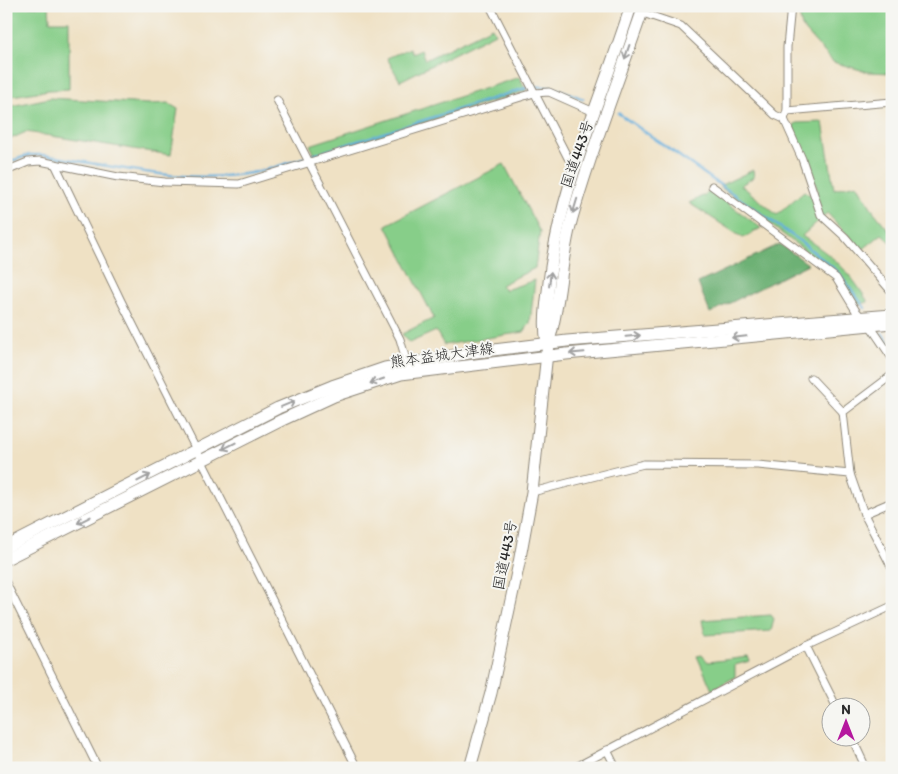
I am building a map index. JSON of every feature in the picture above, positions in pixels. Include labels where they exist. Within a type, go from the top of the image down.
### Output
[{"type":"main road","name":"国道443号","points":[[547,350],[544,327],[550,272],[561,214],[577,161],[631,7]]},
{"type":"main road","name":"国道443号","points":[[470,768],[491,693],[532,492],[547,350],[553,327],[561,266],[571,219],[643,9]]},
{"type":"main road","name":"熊本益城大津線","points":[[6,559],[200,455],[278,408],[385,368],[408,367],[547,350],[864,320],[892,315]]},
{"type":"main road","name":"熊本益城大津線","points":[[864,320],[892,323]]},
{"type":"main road","name":"熊本益城大津線","points":[[6,547],[200,455]]},
{"type":"street","points":[[405,6],[434,6]]},
{"type":"street","points":[[490,6],[568,158],[577,161]]},
{"type":"street","points":[[784,119],[787,110],[787,47],[791,6]]},
{"type":"street","points":[[631,7],[643,9],[681,26],[775,115],[784,119],[802,159],[821,215],[845,237],[892,292]]},
{"type":"street","points":[[6,171],[28,162],[40,161],[56,166],[118,177],[165,182],[224,184],[254,180],[532,89],[549,92],[594,112]]},
{"type":"street","points":[[277,100],[400,339],[408,367]]},
{"type":"street","points":[[787,110],[892,102]]},
{"type":"street","points":[[56,166],[121,301],[357,768]]},
{"type":"street","points":[[712,186],[836,278],[892,358]]},
{"type":"street","points":[[843,412],[892,375]]},
{"type":"street","points":[[811,378],[843,412],[850,474],[864,514],[892,568]]},
{"type":"street","points":[[532,492],[644,464],[758,465],[850,474]]},
{"type":"street","points":[[864,514],[892,502]]},
{"type":"street","points":[[6,583],[98,768]]},
{"type":"street","points":[[574,768],[806,646],[892,606]]},
{"type":"street","points":[[806,646],[831,696]]},
{"type":"street","points":[[856,746],[866,768]]},
{"type":"street","points":[[607,750],[616,768]]},
{"type":"green space","points":[[6,6],[49,6],[50,21],[69,21],[69,89],[49,90],[6,97]]},
{"type":"green space","points":[[797,6],[892,6],[892,73],[868,72],[833,62],[802,27]]},
{"type":"green space","points":[[492,27],[495,33],[400,81],[387,58],[410,48],[413,54],[421,50],[425,60]]},
{"type":"green space","points":[[520,77],[526,91],[316,157],[310,145]]},
{"type":"green space","points":[[50,98],[149,104],[168,103],[178,109],[171,155],[26,132],[6,141],[6,107]]},
{"type":"green space","points":[[823,122],[834,189],[857,184],[874,212],[892,234],[892,243],[882,234],[862,250],[827,213],[802,236],[832,258],[847,272],[868,302],[857,305],[837,275],[719,186],[753,170],[754,177],[741,185],[777,215],[804,191],[812,196],[818,191],[793,127],[796,123]]},
{"type":"green space","points":[[504,164],[540,232],[535,268],[501,285],[505,290],[535,280],[530,323],[524,332],[444,345],[436,331],[409,343],[402,334],[434,318],[386,225]]},
{"type":"green space","points":[[710,192],[717,195],[761,228],[743,238],[689,203]]},
{"type":"green space","points":[[780,244],[808,264],[710,313],[698,283]]},
{"type":"green space","points":[[771,615],[774,619],[771,631],[705,635],[702,620]]},
{"type":"green space","points":[[702,655],[708,662],[748,657],[750,661],[735,665],[735,677],[712,690],[697,656]]},
{"type":"waterway","points":[[6,163],[29,155],[43,155],[181,176],[237,175],[266,170],[526,88],[541,87],[555,89],[583,99]]},
{"type":"waterway","points":[[618,113],[800,241],[838,272],[865,308]]},
{"type":"waterway","points":[[882,333],[892,348]]}]
